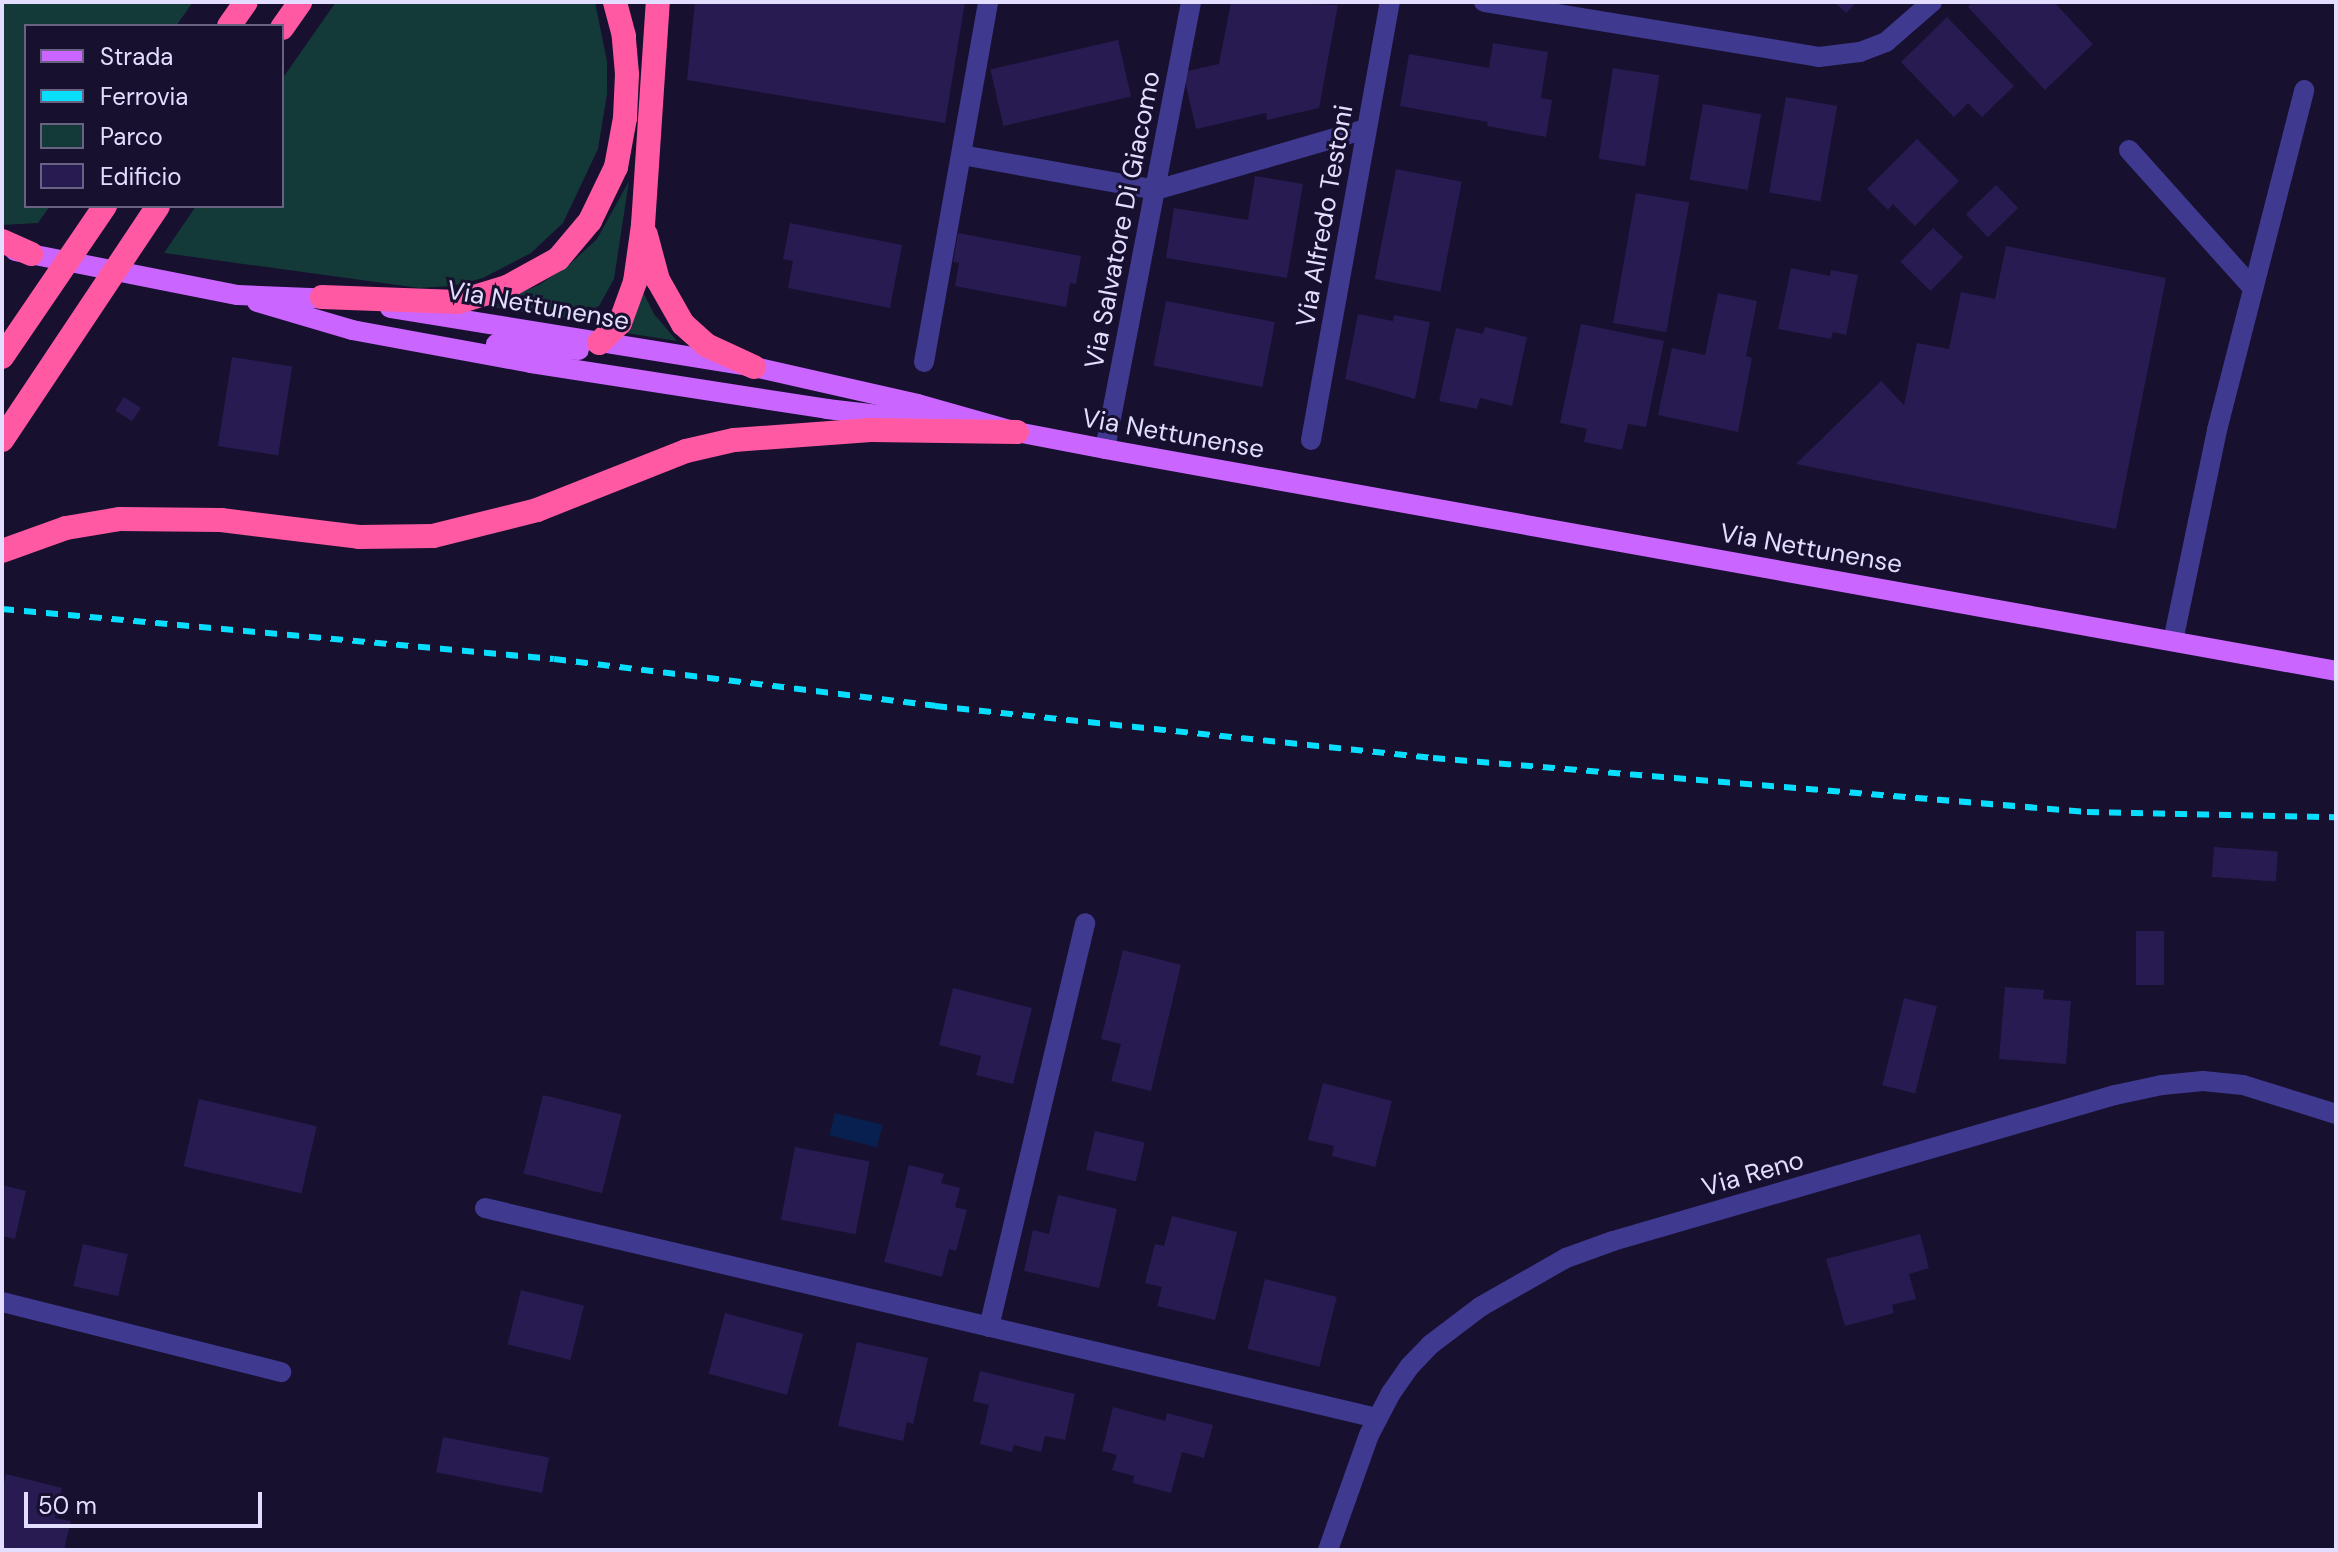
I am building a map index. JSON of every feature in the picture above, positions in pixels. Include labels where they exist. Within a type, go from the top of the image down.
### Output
[{"type":"highway","points":[[229,24],[239,2]]},
{"type":"highway","points":[[230,24],[246,2]]},
{"type":"highway","points":[[284,25],[300,2]]},
{"type":"highway","points":[[322,297],[458,302],[507,287],[558,259],[598,209],[619,155],[625,118],[626,54],[615,2]]},
{"type":"highway","points":[[599,343],[620,323],[631,300],[643,225],[658,2]]},
{"type":"highway","points":[[2,357],[104,208]]},
{"type":"highway","points":[[2,440],[157,208]]},
{"type":"highway","points":[[643,225],[658,280],[683,324],[706,345],[754,367]]},
{"type":"highway","points":[[2,241],[31,254]]},
{"type":"highway","points":[[2,551],[66,528],[120,519],[221,520],[359,537],[433,536],[537,510],[686,451],[734,440],[871,430],[1017,432]]},
{"type":"main road","name":"Via Nettunense","points":[[2,249],[238,295],[322,297],[754,367],[918,404],[1017,432],[1105,449],[2336,671]]},
{"type":"main road","points":[[238,295],[352,330],[827,409],[1017,432]]},
{"type":"main road","points":[[352,330],[563,351],[599,343]]},
{"type":"street","points":[[924,362],[988,2]]},
{"type":"street","name":"Via Salvatore Di Giacomo","points":[[1105,449],[1191,2]]},
{"type":"street","name":"Via Alfredo Testoni","points":[[1311,440],[1390,2]]},
{"type":"street","points":[[1485,2],[1819,57],[1860,52],[1886,42],[1932,2]]},
{"type":"street","points":[[2173,641],[2217,430],[2304,90]]},
{"type":"street","points":[[962,155],[1156,190],[1366,129]]},
{"type":"street","points":[[2129,150],[2253,288]]},
{"type":"street","points":[[989,1327],[1085,923]]},
{"type":"street","name":"Via Reno","points":[[1328,1550],[1354,1471],[1377,1418],[1409,1367],[1462,1319],[1538,1272],[1613,1241],[2115,1095],[2162,1085],[2203,1081],[2255,1087],[2336,1114]]},
{"type":"street","points":[[485,1208],[1377,1418]]},
{"type":"street","points":[[2,1302],[281,1372]]},
{"type":"green space","points":[[2,2],[193,2],[177,24],[24,24],[24,208],[49,208],[38,223],[2,225]]},
{"type":"green space","points":[[336,2],[595,2],[607,61],[607,94],[598,149],[563,223],[531,253],[483,278],[453,286],[419,288],[164,253],[195,208],[284,208],[284,76]]},
{"type":"green space","points":[[629,181],[614,279],[599,306],[584,315],[559,318],[486,306],[539,285],[570,264],[597,239]]},
{"type":"green space","points":[[643,292],[654,314],[677,341],[626,333]]},
{"type":"water","points":[[835,1113],[883,1125],[877,1147],[829,1135]]},
{"type":"building","points":[[695,2],[965,2],[945,123],[687,80]]},
{"type":"building","points":[[1231,2],[1338,5],[1319,108],[1267,120],[1266,113],[1196,129],[1183,72],[1219,64]]},
{"type":"building","points":[[1834,2],[1857,2],[1846,13]]},
{"type":"building","points":[[1973,2],[2054,2],[2093,44],[2045,90],[1968,7]]},
{"type":"building","points":[[1947,17],[2014,86],[1982,117],[1968,103],[1954,117],[1901,62]]},
{"type":"building","points":[[1118,40],[1131,97],[1003,126],[990,69]]},
{"type":"building","points":[[1493,43],[1548,52],[1541,98],[1552,100],[1546,137],[1487,126],[1488,122],[1400,106],[1409,54],[1489,68]]},
{"type":"building","points":[[1613,68],[1659,75],[1645,166],[1599,159]]},
{"type":"building","points":[[1786,97],[1837,106],[1820,202],[1769,193]]},
{"type":"building","points":[[1703,104],[1761,114],[1748,190],[1690,180]]},
{"type":"building","points":[[1917,139],[1959,181],[1915,226],[1893,204],[1888,210],[1867,189]]},
{"type":"building","points":[[1396,169],[1462,182],[1440,292],[1375,279]]},
{"type":"building","points":[[1255,176],[1303,184],[1287,278],[1166,258],[1174,208],[1248,220]]},
{"type":"building","points":[[1996,185],[2018,208],[1988,237],[1966,214]]},
{"type":"building","points":[[1636,193],[1689,202],[1666,332],[1613,323]]},
{"type":"building","points":[[790,223],[902,245],[890,308],[788,288],[793,261],[783,259]]},
{"type":"building","points":[[1933,228],[1963,257],[1931,291],[1900,262]]},
{"type":"building","points":[[958,233],[1081,256],[1076,284],[1070,283],[1066,307],[955,286],[959,263],[953,262]]},
{"type":"building","points":[[2006,246],[2166,278],[2116,529],[1796,464],[1881,381],[1904,405],[1917,343],[1949,349],[1961,292],[1995,299]]},
{"type":"building","points":[[1791,268],[1830,276],[1831,270],[1858,275],[1846,335],[1833,332],[1831,339],[1778,329]]},
{"type":"building","points":[[1718,293],[1757,301],[1746,356],[1752,358],[1738,432],[1658,415],[1672,348],[1705,355]]},
{"type":"building","points":[[1166,301],[1275,322],[1262,387],[1153,366]]},
{"type":"building","points":[[1358,314],[1393,321],[1394,315],[1430,322],[1415,399],[1345,379]]},
{"type":"building","points":[[1581,324],[1664,341],[1646,427],[1628,424],[1622,450],[1584,442],[1587,429],[1560,423]]},
{"type":"building","points":[[1485,327],[1527,337],[1512,406],[1480,398],[1477,409],[1439,401],[1456,328],[1483,334]]},
{"type":"building","points":[[232,357],[292,367],[278,455],[218,446]]},
{"type":"building","points":[[124,397],[141,408],[132,421],[115,410]]},
{"type":"building","points":[[2214,847],[2278,851],[2276,881],[2212,877]]},
{"type":"building","points":[[2136,931],[2164,931],[2164,985],[2136,985]]},
{"type":"building","points":[[1123,950],[1181,965],[1151,1091],[1111,1081],[1121,1044],[1101,1039]]},
{"type":"building","points":[[2005,987],[2044,990],[2043,999],[2071,1001],[2066,1064],[1999,1059]]},
{"type":"building","points":[[953,988],[1032,1008],[1013,1084],[976,1075],[981,1056],[939,1045]]},
{"type":"building","points":[[1904,998],[1937,1006],[1915,1094],[1882,1085]]},
{"type":"building","points":[[1323,1083],[1392,1101],[1375,1167],[1332,1156],[1334,1146],[1308,1140]]},
{"type":"building","points":[[543,1095],[622,1115],[602,1193],[523,1174]]},
{"type":"building","points":[[199,1099],[317,1126],[301,1193],[183,1166]]},
{"type":"building","points":[[1095,1131],[1145,1142],[1136,1181],[1086,1170]]},
{"type":"building","points":[[795,1147],[870,1162],[855,1234],[781,1220]]},
{"type":"building","points":[[909,1165],[944,1174],[941,1183],[960,1188],[955,1207],[967,1210],[956,1251],[949,1249],[942,1277],[884,1262]]},
{"type":"building","points":[[2,1185],[26,1191],[15,1239],[2,1236]]},
{"type":"building","points":[[1058,1195],[1117,1209],[1099,1288],[1024,1271],[1033,1230],[1049,1234]]},
{"type":"building","points":[[1172,1216],[1237,1232],[1215,1320],[1157,1306],[1162,1287],[1145,1283],[1155,1244],[1164,1246]]},
{"type":"building","points":[[1920,1234],[1929,1268],[1909,1274],[1916,1299],[1892,1305],[1894,1313],[1845,1326],[1826,1259]]},
{"type":"building","points":[[83,1244],[128,1254],[118,1296],[73,1286]]},
{"type":"building","points":[[1265,1279],[1337,1297],[1319,1367],[1248,1349]]},
{"type":"building","points":[[521,1290],[584,1306],[571,1360],[507,1344]]},
{"type":"building","points":[[725,1313],[803,1334],[787,1395],[709,1374]]},
{"type":"building","points":[[857,1342],[928,1358],[913,1424],[907,1422],[903,1441],[838,1426]]},
{"type":"building","points":[[980,1371],[1075,1394],[1065,1440],[1045,1436],[1041,1452],[1014,1445],[1012,1452],[980,1444],[989,1405],[973,1401]]},
{"type":"building","points":[[1113,1407],[1165,1421],[1167,1413],[1213,1425],[1204,1458],[1182,1452],[1171,1493],[1133,1483],[1134,1476],[1112,1470],[1117,1455],[1102,1451]]},
{"type":"building","points":[[443,1437],[549,1458],[542,1493],[436,1472]]},
{"type":"building","points":[[6,1474],[62,1488],[55,1518],[71,1521],[64,1550],[2,1550],[2,1492]]},
{"type":"railway","points":[[2,609],[554,659],[935,706],[1433,758],[2087,812],[2336,817]]}]
